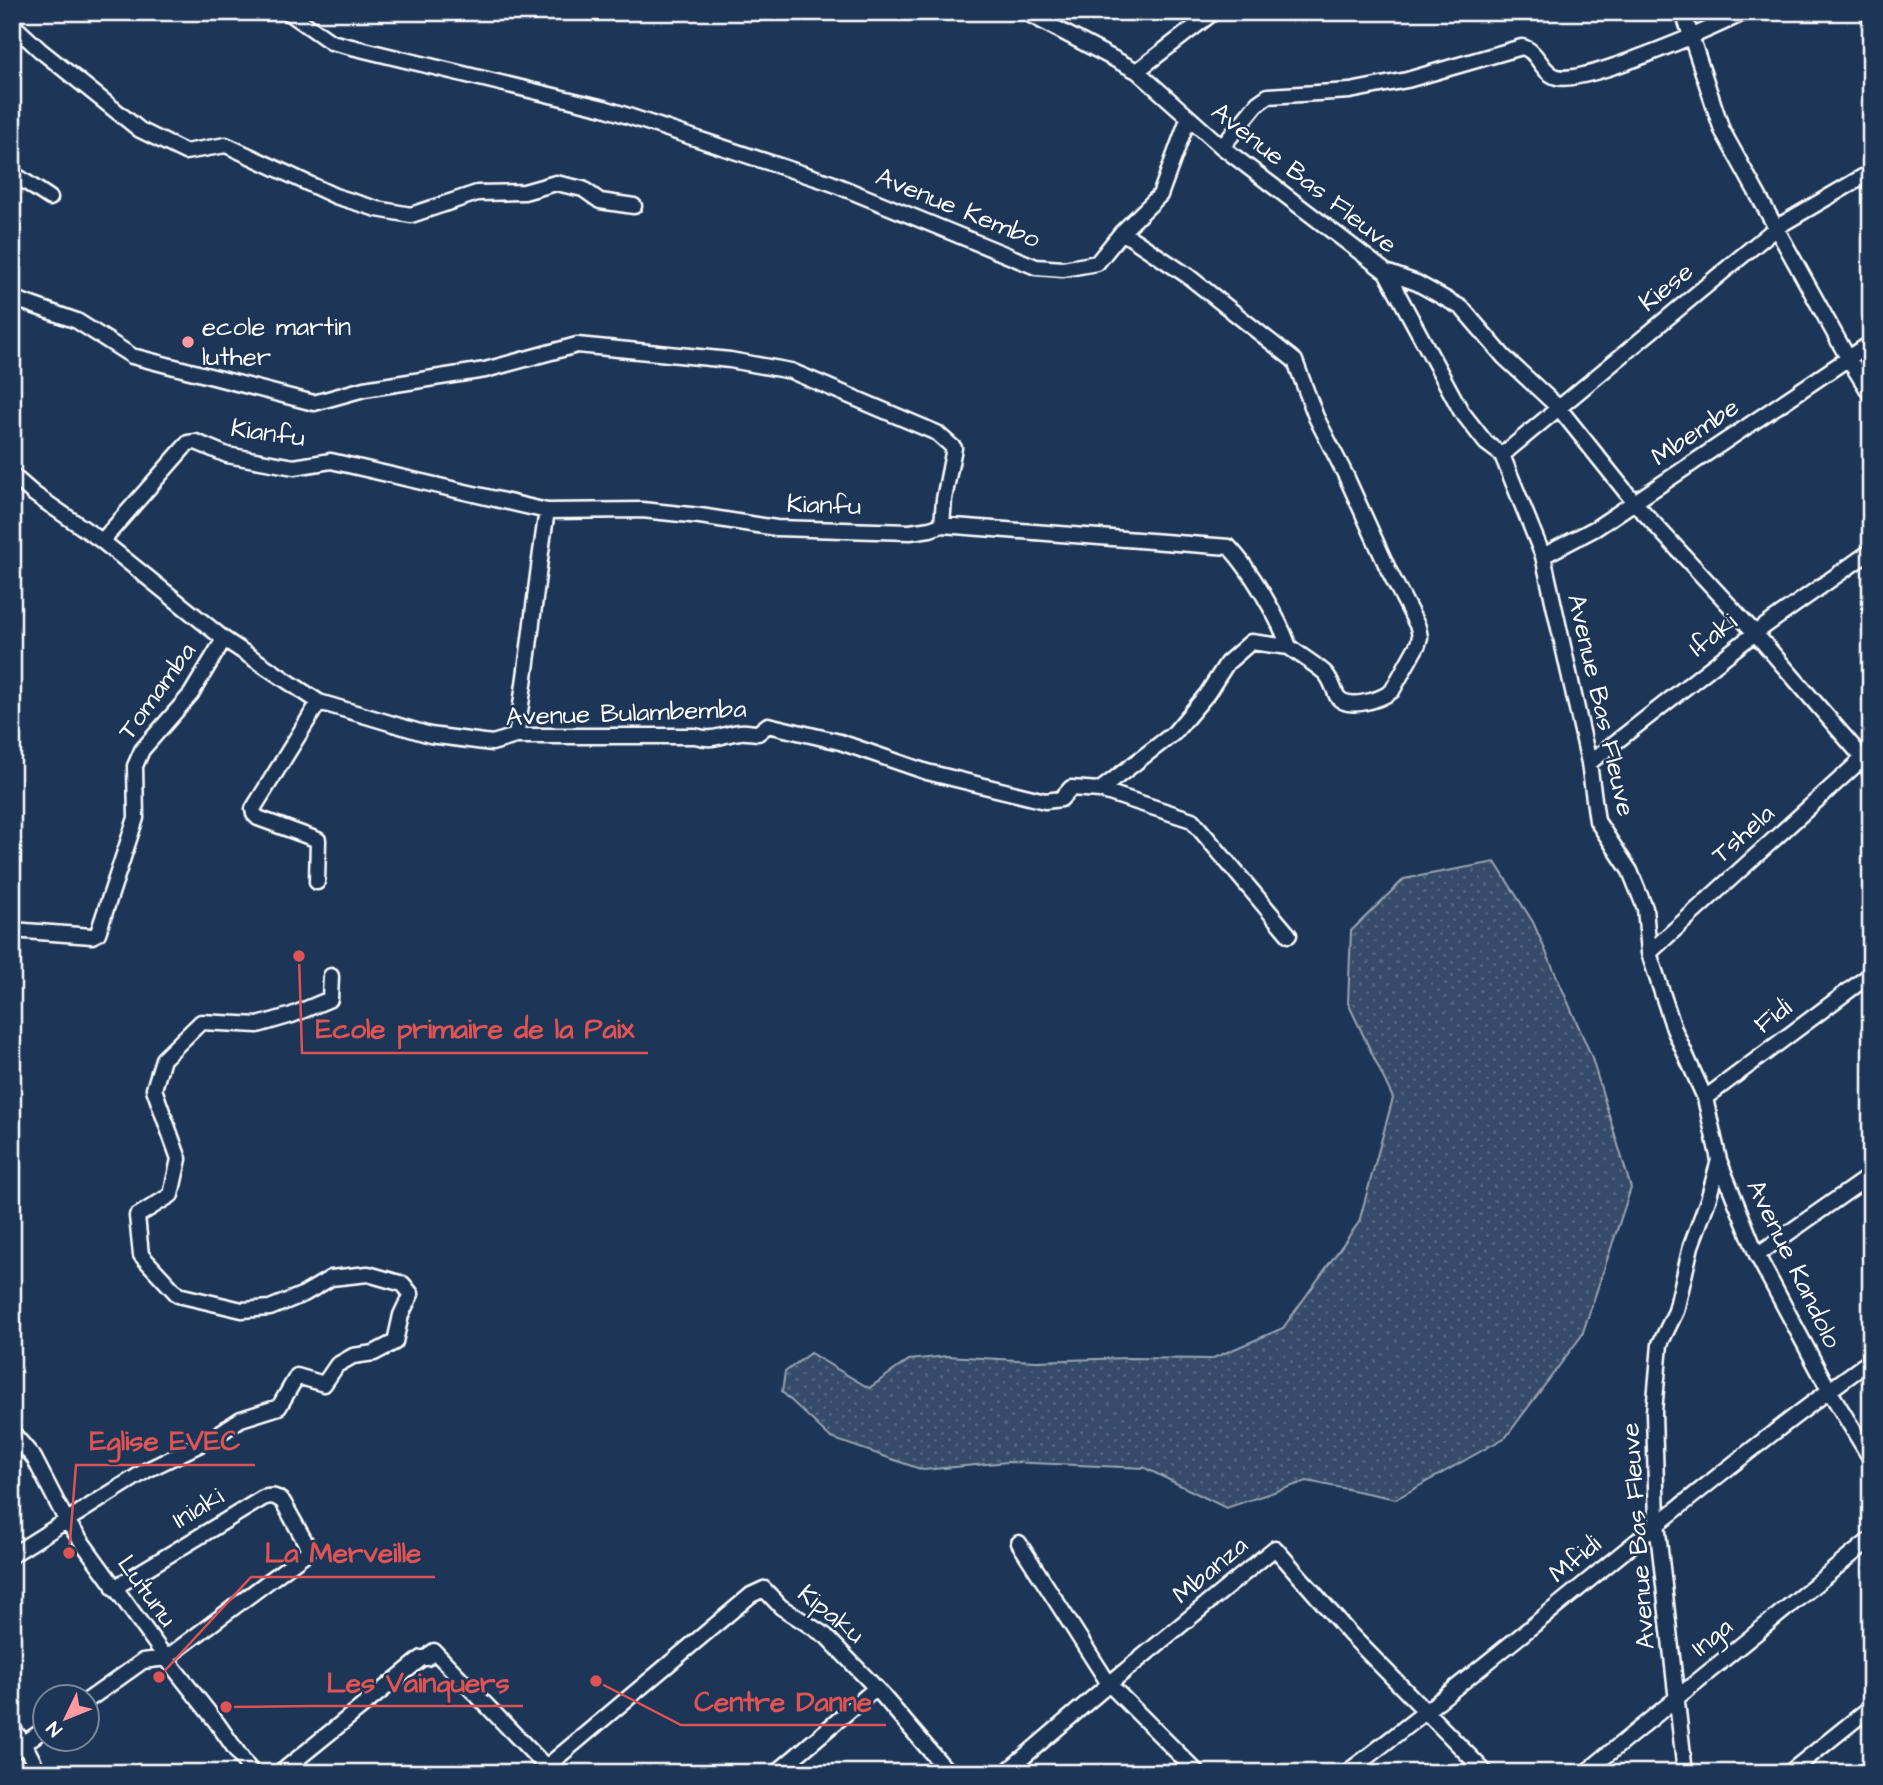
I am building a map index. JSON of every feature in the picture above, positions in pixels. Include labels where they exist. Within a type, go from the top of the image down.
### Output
[{"type":"street","name":"Avenue Kembo","points":[[288,12],[331,42],[604,108],[831,183],[1036,267],[1063,270],[1097,263],[1122,232],[1160,195],[1188,119]]},
{"type":"street","name":"Avenue Bas Fleuve","points":[[1025,12],[1137,71],[1222,147],[1386,272],[1461,411],[1486,443],[1502,455],[1543,556],[1589,763],[1597,821],[1630,871],[1645,908],[1649,953],[1674,1030],[1705,1098],[1719,1160],[1691,1246],[1676,1311],[1660,1344],[1654,1433],[1657,1523],[1685,1773]]},
{"type":"street","points":[[1137,71],[1214,12]]},
{"type":"street","points":[[1683,12],[1722,130],[1871,395]]},
{"type":"street","points":[[1222,147],[1258,103],[1268,96],[1350,91],[1407,80],[1522,47],[1530,50],[1555,77],[1567,79],[1592,73],[1693,37],[1745,12]]},
{"type":"street","points":[[1866,12],[1871,16]]},
{"type":"street","points":[[12,24],[40,50],[140,130],[185,152],[226,145],[335,196],[377,209],[411,215],[477,193],[524,192],[555,183],[583,189],[600,201],[634,205]]},
{"type":"street","name":"Kiese","points":[[1502,455],[1777,227],[1871,172]]},
{"type":"street","points":[[12,173],[50,198]]},
{"type":"street","points":[[1100,790],[1174,733],[1207,694],[1227,663],[1251,642],[1289,647],[1327,674],[1339,699],[1346,703],[1359,703],[1386,696],[1392,691],[1420,637],[1418,626],[1389,572],[1346,476],[1316,418],[1295,361],[1188,276],[1122,232]]},
{"type":"street","points":[[1386,272],[1417,283],[1462,308],[1504,357],[1558,407],[1634,502],[1867,755],[1871,773]]},
{"type":"street","points":[[12,298],[77,321],[132,356],[314,403],[364,389],[485,370],[577,345],[730,360],[791,370],[937,433],[954,448],[942,525]]},
{"type":"street","name":"Mbembe","points":[[1543,556],[1596,528],[1871,343]]},
{"type":"street","name":"Kianfu","points":[[102,541],[188,443],[196,442],[227,455],[294,467],[331,461],[547,511],[642,510],[776,528],[910,532],[942,525],[1229,547],[1238,557],[1285,634],[1289,647]]},
{"type":"street","name":"Avenue Bulambemba","points":[[12,475],[34,494],[102,541],[224,639],[319,702],[430,735],[492,743],[516,736],[695,736],[706,739],[739,732],[758,733],[768,725],[782,726],[840,742],[927,772],[1045,801],[1061,799],[1071,788],[1100,790],[1192,820],[1289,934]]},
{"type":"street","points":[[516,736],[529,660],[535,582],[547,511]]},
{"type":"street","name":"Ifaki","points":[[1589,763],[1755,633],[1871,551]]},
{"type":"street","name":"Tomamba","points":[[12,930],[92,936],[98,933],[136,818],[135,766],[138,757],[191,694],[224,639]]},
{"type":"street","points":[[317,883],[318,840],[258,818],[253,809],[319,702]]},
{"type":"street","name":"Tshela","points":[[1649,953],[1867,755]]},
{"type":"street","name":"Fidi","points":[[1705,1098],[1871,974]]},
{"type":"street","points":[[12,1555],[147,1470],[209,1440],[241,1419],[279,1406],[297,1376],[324,1384],[337,1365],[353,1356],[374,1353],[395,1342],[401,1315],[411,1294],[403,1284],[368,1274],[331,1278],[304,1294],[270,1308],[242,1310],[178,1295],[141,1255],[137,1216],[171,1195],[179,1158],[154,1089],[163,1059],[201,1022],[258,1025],[292,1016],[330,999],[331,976]]},
{"type":"street","name":"Avenue Kandolo","points":[[1719,1160],[1757,1255],[1829,1390],[1871,1459]]},
{"type":"street","points":[[1757,1255],[1871,1175]]},
{"type":"street","name":"Mfidi","points":[[1346,1773],[1425,1713],[1657,1523],[1871,1360]]},
{"type":"street","name":"Lutunu","points":[[12,1432],[34,1458],[66,1520],[252,1773]]},
{"type":"street","name":"Iniaki","points":[[102,1690],[143,1661],[166,1658],[308,1551],[307,1545],[283,1502],[277,1497],[263,1498],[114,1588]]},
{"type":"street","name":"Inga","points":[[1585,1773],[1871,1539]]},
{"type":"street","points":[[1018,1544],[1109,1684],[1198,1773]]},
{"type":"street","name":"Mbanza","points":[[1005,1773],[1275,1548],[1349,1633],[1425,1713]]},
{"type":"street","name":"Kipaku","points":[[545,1771],[751,1595],[764,1589],[782,1607],[826,1636],[876,1688],[949,1773]]},
{"type":"street","points":[[280,1773],[434,1651],[545,1771]]},
{"type":"street","points":[[776,1773],[876,1688]]},
{"type":"street","points":[[1793,1772],[1871,1707]]},
{"type":"street","points":[[1425,1713],[1486,1773]]},
{"type":"street","points":[[12,1728],[24,1743],[39,1773]]},
{"type":"street","points":[[12,1752],[32,1738]]},
{"type":"shaded area","points":[[1495,862],[1533,922],[1591,1055],[1631,1188],[1582,1335],[1506,1437],[1396,1499],[1307,1481],[1226,1508],[1145,1468],[1008,1462],[923,1470],[831,1438],[782,1392],[785,1372],[810,1353],[869,1388],[909,1360],[947,1356],[1036,1361],[1211,1359],[1283,1328],[1359,1222],[1393,1098],[1348,1003],[1351,931],[1404,879]]},
{"type":"place","name":"ecole martin luther","points":[[188,342]]},
{"type":"place","name":"Ecole primaire de la Paix","points":[[299,956]]},
{"type":"place","name":"Eglise EVEC","points":[[69,1553]]},
{"type":"place","name":"La Merveille","points":[[159,1677]]},
{"type":"place","name":"Centre Danne","points":[[596,1681]]},
{"type":"place","name":"Les Vainquers","points":[[226,1707]]}]
